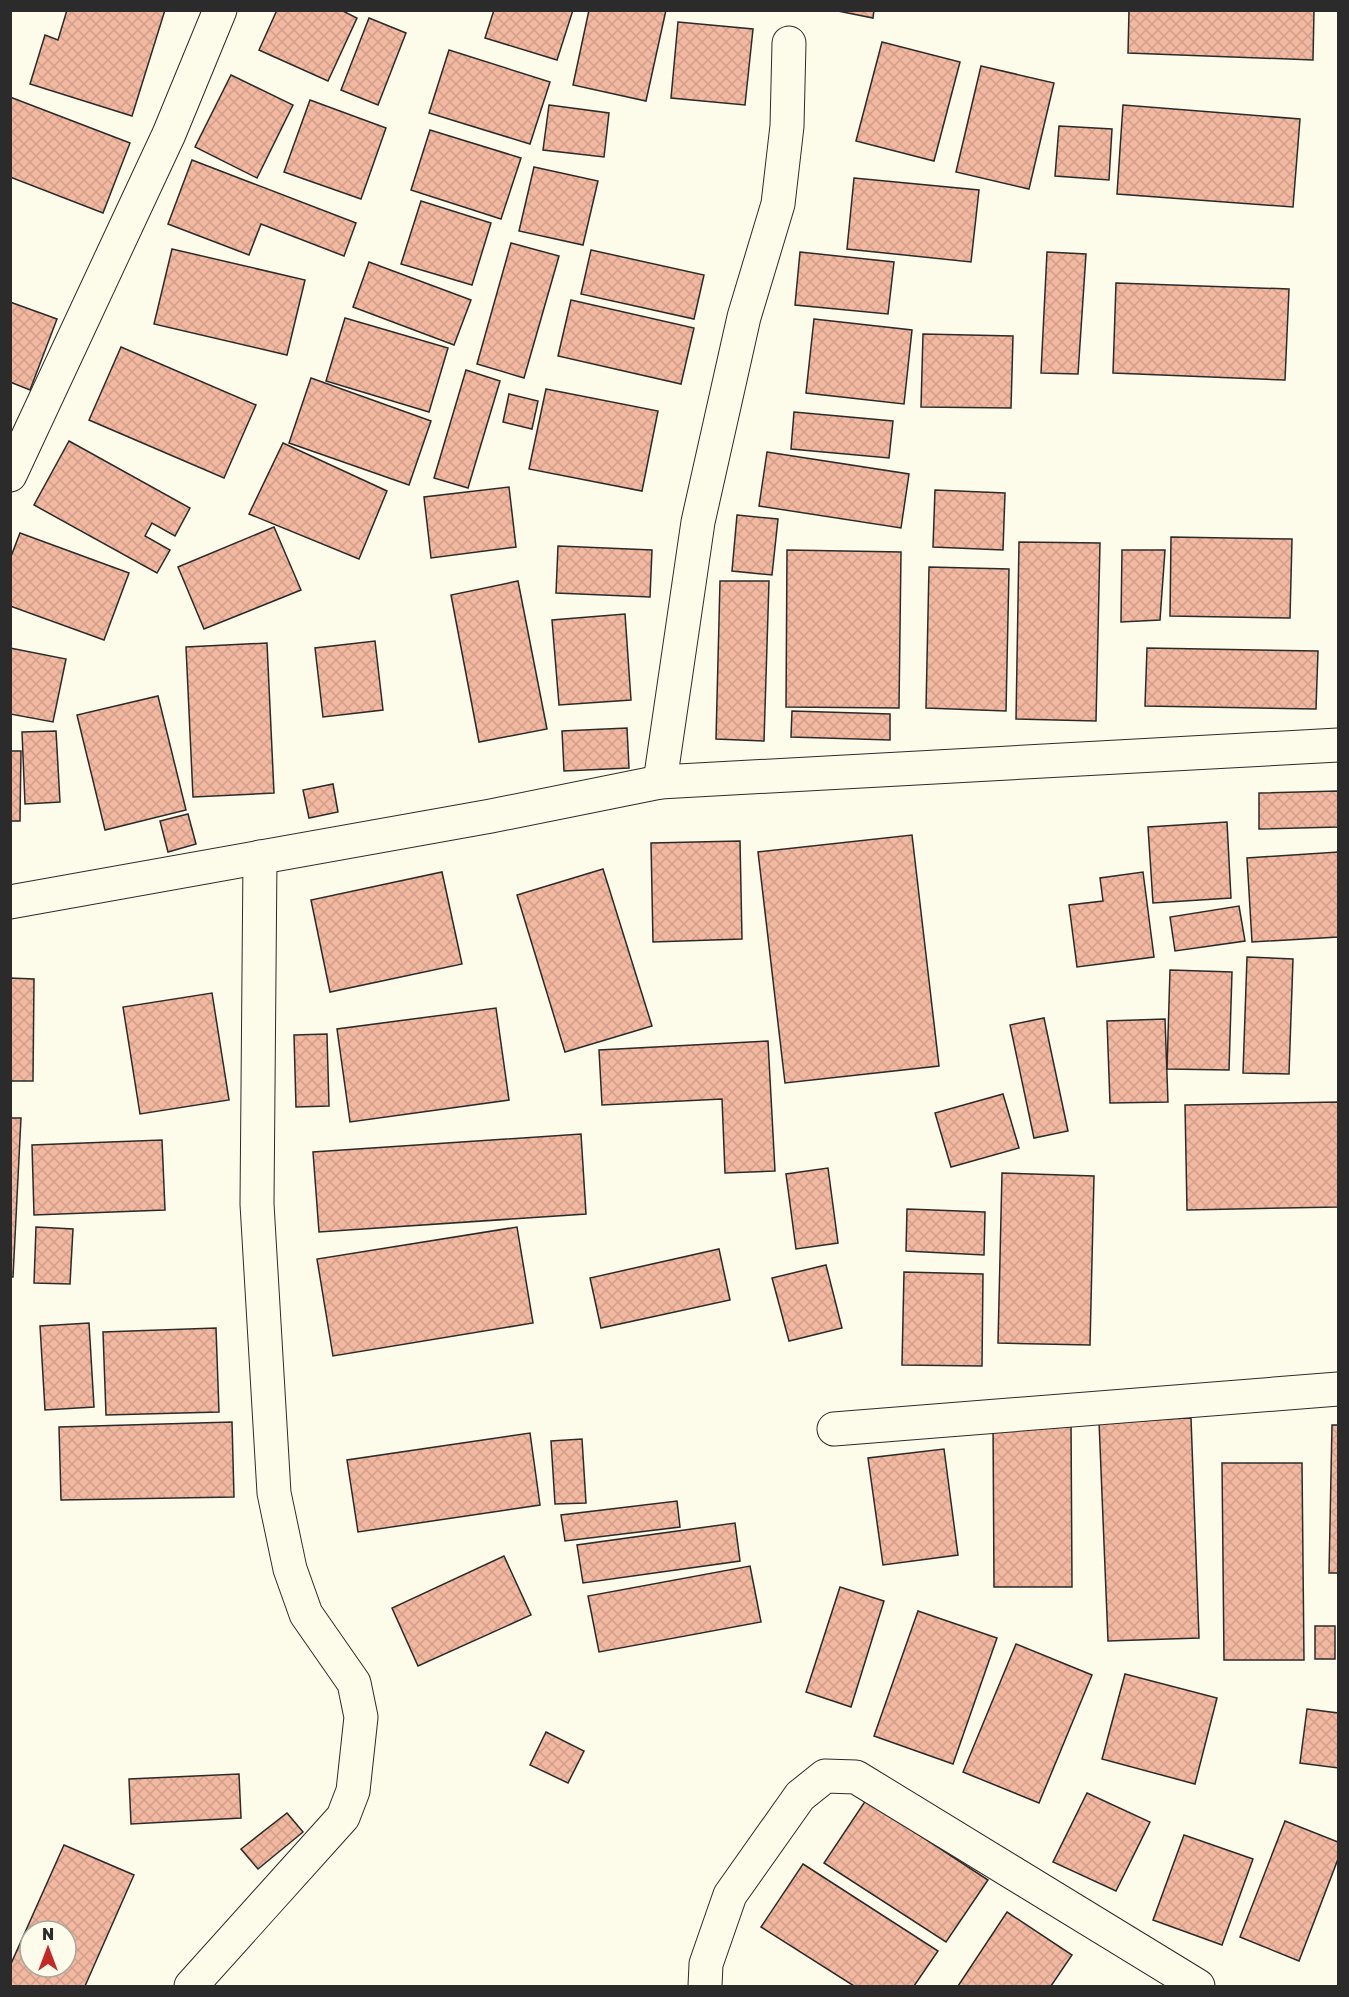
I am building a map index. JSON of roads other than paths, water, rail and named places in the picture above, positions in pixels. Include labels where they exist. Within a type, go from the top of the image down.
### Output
[{"type":"street","points":[[10,475],[169,134],[220,10]]},
{"type":"street","points":[[660,782],[698,522],[744,317],[778,204],[787,126],[789,43]]},
{"type":"street","points":[[10,902],[491,816],[660,782],[1338,745]]},
{"type":"street","points":[[191,1986],[343,1817],[352,1791],[361,1717],[354,1683],[306,1614],[290,1569],[274,1493],[258,1204],[260,857]]},
{"type":"street","points":[[834,1429],[1338,1389]]},
{"type":"street","points":[[705,1986],[706,1964],[730,1895],[800,1796],[825,1776],[856,1777],[1197,1986]]}]
